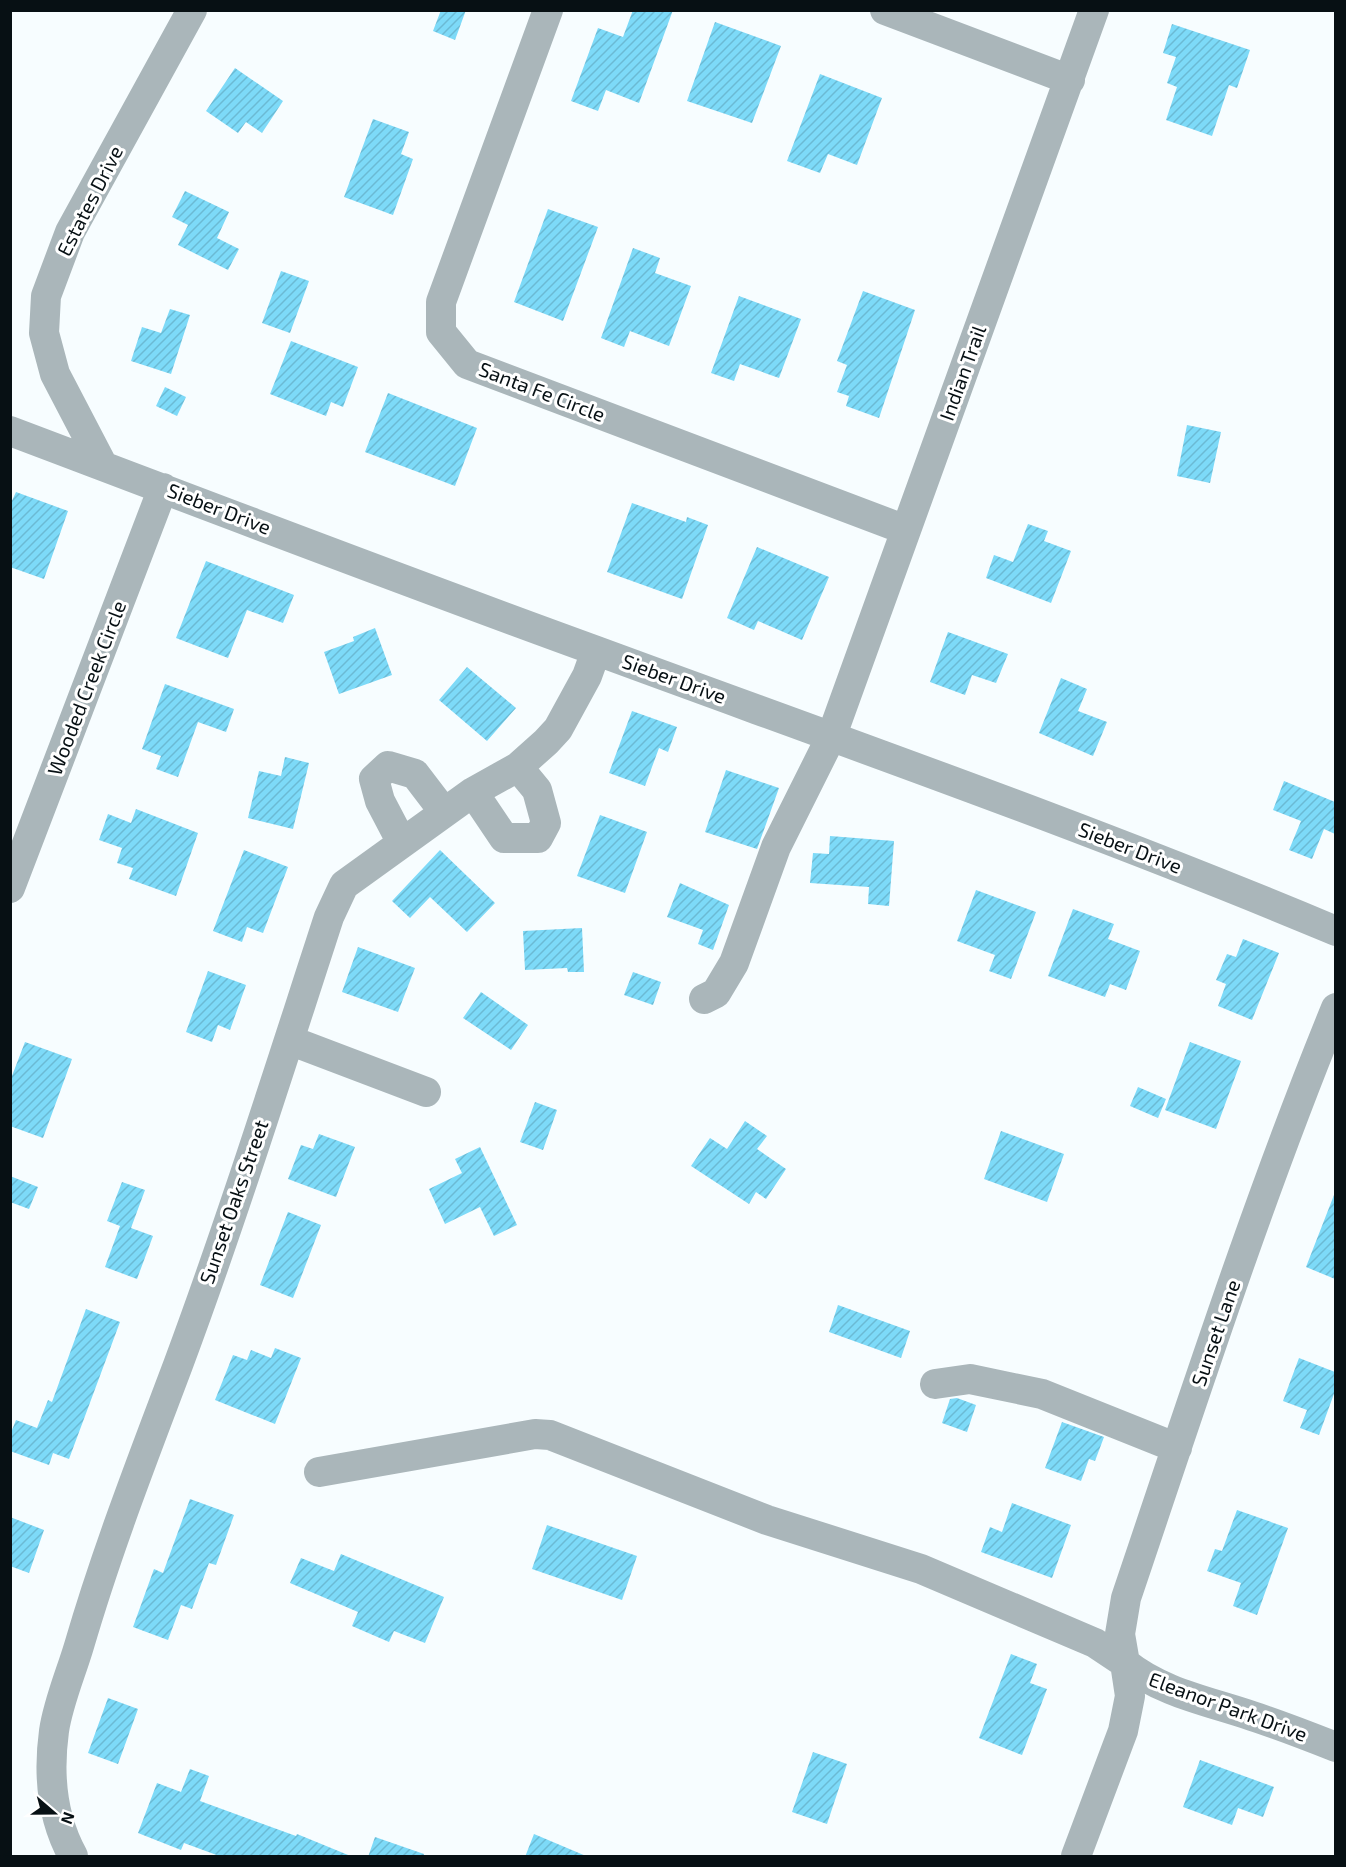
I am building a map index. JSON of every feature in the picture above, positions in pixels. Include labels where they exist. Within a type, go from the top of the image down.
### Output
[{"type":"street","name":"Estates Drive","points":[[104,466],[55,374],[44,333],[46,296],[69,232],[192,10]]},
{"type":"street","name":"Santa Fe Circle","points":[[548,10],[441,302],[441,332],[467,364],[906,530]]},
{"type":"street","points":[[885,10],[1070,80]]},
{"type":"street","name":"Indian Trail","points":[[704,999],[716,993],[734,963],[776,847],[832,735],[1094,10]]},
{"type":"street","name":"Sieber Drive","points":[[10,431],[596,651],[832,735],[1183,867],[1335,931]]},
{"type":"street","name":"Wooded Creek Circle","points":[[10,888],[163,488]]},
{"type":"street","name":"Sunset Oaks Street","points":[[73,1857],[62,1837],[55,1812],[52,1784],[54,1730],[103,1563],[183,1350],[329,918],[344,885],[473,792],[518,767],[558,729],[587,676],[596,651]]},
{"type":"street","points":[[402,843],[380,801],[374,779],[388,766],[415,774],[444,812]]},
{"type":"street","points":[[473,792],[504,838],[538,838],[546,823],[537,790],[518,767]]},
{"type":"street","name":"Sunset Lane","points":[[1076,1857],[1123,1731],[1130,1696],[1120,1634],[1126,1598],[1292,1114],[1335,1008]]},
{"type":"street","points":[[289,1040],[426,1092]]},
{"type":"street","points":[[935,1384],[970,1379],[1042,1394],[1177,1448]]},
{"type":"street","points":[[319,1472],[535,1434],[550,1435],[767,1520],[921,1569],[1095,1643],[1125,1663]]},
{"type":"street","name":"Eleanor Park Drive","points":[[1125,1663],[1141,1676],[1172,1691],[1254,1716],[1335,1746]]},
{"type":"building","points":[[441,10],[466,10],[455,40],[433,31]]},
{"type":"building","points":[[633,10],[673,10],[639,103],[606,90],[598,111],[571,101],[598,28],[623,37]]},
{"type":"building","points":[[715,22],[781,46],[752,123],[687,101]]},
{"type":"building","points":[[1172,24],[1250,50],[1237,88],[1229,85],[1212,136],[1166,120],[1177,87],[1167,83],[1176,57],[1163,53]]},
{"type":"building","points":[[235,68],[283,101],[262,133],[246,122],[238,133],[206,111]]},
{"type":"building","points":[[820,74],[882,98],[857,165],[828,154],[820,173],[787,161]]},
{"type":"building","points":[[373,119],[409,132],[401,154],[413,159],[393,215],[344,197]]},
{"type":"building","points":[[185,191],[229,212],[217,238],[239,249],[228,270],[178,245],[188,225],[172,217]]},
{"type":"building","points":[[548,209],[598,227],[563,321],[514,302]]},
{"type":"building","points":[[633,248],[660,258],[655,273],[691,286],[669,346],[630,331],[624,347],[601,338]]},
{"type":"building","points":[[281,271],[309,281],[290,333],[262,323]]},
{"type":"building","points":[[863,291],[915,310],[879,418],[846,406],[849,396],[837,392],[847,365],[837,361]]},
{"type":"building","points":[[739,296],[801,319],[779,378],[740,364],[734,381],[711,373]]},
{"type":"building","points":[[170,309],[190,315],[171,374],[131,361],[142,327],[161,333]]},
{"type":"building","points":[[291,341],[358,367],[343,407],[331,402],[326,416],[270,394]]},
{"type":"building","points":[[165,387],[186,397],[177,416],[156,406]]},
{"type":"building","points":[[388,393],[477,428],[455,486],[365,452]]},
{"type":"building","points":[[1187,425],[1221,432],[1210,483],[1177,476]]},
{"type":"building","points":[[16,492],[68,511],[44,579],[10,567],[10,505]]},
{"type":"building","points":[[632,503],[686,522],[687,517],[708,525],[682,599],[607,572]]},
{"type":"building","points":[[1028,524],[1048,531],[1044,541],[1071,551],[1051,603],[986,578],[994,555],[1013,562]]},
{"type":"building","points":[[757,547],[829,577],[802,640],[758,621],[754,630],[727,618]]},
{"type":"building","points":[[206,561],[294,595],[283,623],[247,610],[228,658],[176,638]]},
{"type":"building","points":[[375,628],[392,675],[339,694],[324,652],[354,641],[353,637]]},
{"type":"building","points":[[948,632],[1008,654],[996,683],[972,675],[965,695],[930,682]]},
{"type":"building","points":[[467,667],[516,708],[487,741],[439,700]]},
{"type":"building","points":[[1061,678],[1087,689],[1078,711],[1107,722],[1093,756],[1039,733]]},
{"type":"building","points":[[165,684],[234,709],[226,732],[198,722],[178,777],[156,769],[161,756],[142,749]]},
{"type":"building","points":[[632,711],[677,727],[668,752],[659,748],[645,786],[609,773]]},
{"type":"building","points":[[285,757],[309,763],[293,829],[248,818],[259,771],[281,776]]},
{"type":"building","points":[[726,770],[779,788],[757,849],[705,832]]},
{"type":"building","points":[[1284,781],[1335,802],[1335,834],[1324,829],[1312,859],[1289,850],[1301,821],[1273,810]]},
{"type":"building","points":[[136,809],[198,833],[176,896],[129,879],[133,868],[117,863],[122,848],[99,840],[108,814],[131,823]]},
{"type":"building","points":[[600,815],[647,832],[625,893],[577,876]]},
{"type":"building","points":[[830,836],[894,841],[889,906],[868,904],[869,887],[810,883],[813,853],[829,854]]},
{"type":"building","points":[[244,850],[288,867],[263,933],[247,927],[242,942],[213,931]]},
{"type":"building","points":[[440,850],[495,903],[467,932],[430,897],[410,918],[392,901]]},
{"type":"building","points":[[680,883],[729,905],[713,950],[698,944],[703,930],[667,917]]},
{"type":"building","points":[[976,890],[1036,912],[1011,979],[989,971],[995,955],[957,941]]},
{"type":"building","points":[[1073,909],[1114,924],[1108,939],[1140,951],[1126,990],[1110,984],[1105,997],[1048,976]]},
{"type":"building","points":[[582,928],[584,972],[568,972],[567,968],[525,970],[523,931]]},
{"type":"building","points":[[1243,939],[1279,953],[1252,1020],[1218,1006],[1226,984],[1216,980],[1227,954],[1236,957]]},
{"type":"building","points":[[358,947],[415,968],[398,1012],[342,992]]},
{"type":"building","points":[[208,971],[246,985],[230,1030],[218,1025],[212,1042],[186,1032]]},
{"type":"building","points":[[633,972],[661,982],[653,1005],[624,995]]},
{"type":"building","points":[[481,992],[528,1025],[511,1050],[463,1018]]},
{"type":"building","points":[[25,1042],[72,1059],[43,1138],[10,1126],[10,1081]]},
{"type":"building","points":[[1190,1042],[1241,1061],[1216,1129],[1165,1110]]},
{"type":"building","points":[[1138,1087],[1166,1099],[1158,1118],[1130,1106]]},
{"type":"building","points":[[535,1102],[557,1110],[543,1150],[520,1142]]},
{"type":"building","points":[[745,1121],[767,1136],[757,1149],[786,1169],[766,1199],[756,1192],[749,1204],[691,1166],[710,1138],[727,1149]]},
{"type":"building","points":[[1001,1131],[1064,1154],[1047,1202],[984,1179]]},
{"type":"building","points":[[319,1134],[355,1147],[336,1197],[288,1179],[301,1145],[313,1149]]},
{"type":"building","points":[[480,1147],[517,1225],[494,1236],[480,1207],[445,1224],[429,1189],[462,1173],[455,1159]]},
{"type":"building","points":[[10,1176],[38,1187],[29,1209],[10,1202]]},
{"type":"building","points":[[122,1182],[145,1190],[131,1228],[153,1236],[137,1279],[105,1267],[120,1226],[107,1221]]},
{"type":"building","points":[[1335,1195],[1335,1279],[1306,1267]]},
{"type":"building","points":[[288,1212],[321,1225],[293,1298],[260,1285]]},
{"type":"building","points":[[838,1305],[910,1331],[901,1358],[829,1332]]},
{"type":"building","points":[[86,1309],[120,1322],[69,1459],[53,1453],[49,1465],[10,1451],[10,1435],[16,1420],[37,1428],[48,1400],[52,1402]]},
{"type":"building","points":[[275,1348],[301,1358],[275,1424],[215,1400],[233,1355],[247,1360],[251,1350],[271,1358]]},
{"type":"building","points":[[1299,1358],[1335,1372],[1335,1391],[1319,1435],[1300,1428],[1307,1410],[1283,1401]]},
{"type":"building","points":[[957,1398],[976,1405],[967,1432],[942,1423],[950,1399]]},
{"type":"building","points":[[1062,1422],[1104,1437],[1095,1461],[1089,1459],[1081,1481],[1045,1468]]},
{"type":"building","points":[[190,1499],[234,1515],[216,1565],[209,1563],[192,1609],[181,1605],[168,1640],[133,1627],[154,1569],[163,1573]]},
{"type":"building","points":[[1012,1503],[1071,1525],[1052,1578],[981,1552],[990,1527],[1002,1532]]},
{"type":"building","points":[[1237,1510],[1288,1528],[1257,1615],[1233,1606],[1241,1583],[1207,1571],[1215,1549],[1222,1551]]},
{"type":"building","points":[[10,1517],[44,1530],[29,1573],[10,1566]]},
{"type":"building","points":[[547,1525],[637,1556],[622,1600],[532,1569]]},
{"type":"building","points":[[341,1554],[444,1597],[425,1643],[394,1631],[389,1642],[352,1626],[358,1612],[290,1583],[301,1558],[334,1571]]},
{"type":"building","points":[[1011,1654],[1037,1664],[1030,1683],[1047,1689],[1022,1755],[979,1738]]},
{"type":"building","points":[[108,1698],[138,1709],[118,1764],[88,1753]]},
{"type":"building","points":[[813,1752],[847,1764],[827,1824],[792,1812]]},
{"type":"building","points":[[1200,1760],[1274,1787],[1263,1817],[1238,1808],[1232,1825],[1183,1807]]},
{"type":"building","points":[[190,1769],[209,1776],[200,1801],[296,1836],[297,1834],[353,1857],[222,1857],[184,1843],[181,1850],[138,1833],[157,1783],[181,1792]]},
{"type":"building","points":[[534,1834],[586,1856],[586,1857],[525,1857]]},
{"type":"building","points":[[375,1837],[424,1854],[424,1857],[368,1857]]}]
